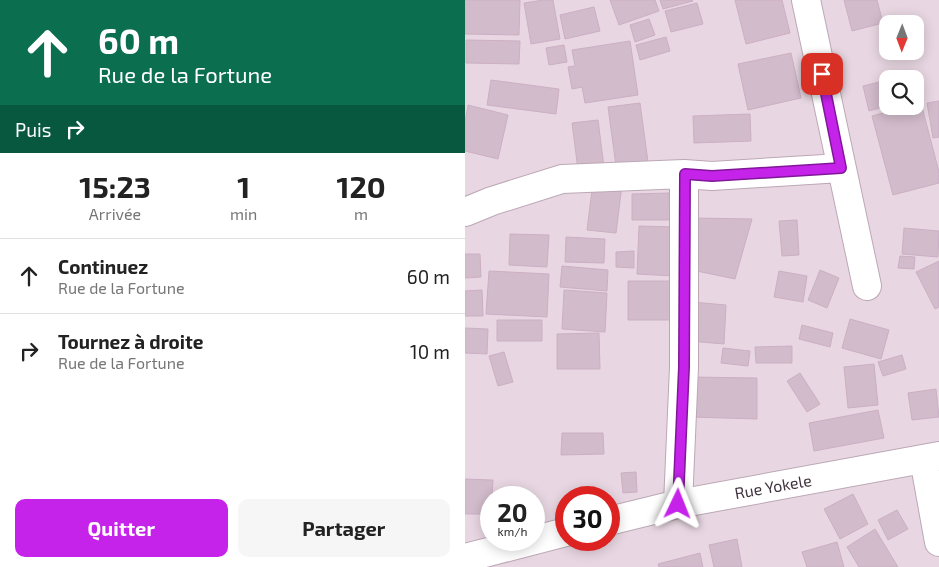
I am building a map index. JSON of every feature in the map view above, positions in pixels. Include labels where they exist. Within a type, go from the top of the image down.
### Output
[{"type":"street","points":[[806,0],[867,286]]},
{"type":"street","points":[[465,212],[492,201],[562,180],[685,174],[712,176],[841,168]]},
{"type":"street","points":[[678,504],[684,367],[685,174]]},
{"type":"street","points":[[932,458],[939,542]]},
{"type":"street","name":"Rue Yokele","points":[[620,519],[678,504],[932,458]]},
{"type":"street","points":[[465,558],[555,535]]},
{"type":"shaded area","points":[[465,0],[939,0],[939,567],[465,567]]},
{"type":"building","points":[[465,0],[520,0],[519,35],[465,34]]},
{"type":"building","points":[[553,0],[560,39],[531,44],[524,3]]},
{"type":"building","points":[[610,0],[655,0],[659,11],[619,25]]},
{"type":"building","points":[[660,0],[692,0],[693,1],[663,9]]},
{"type":"building","points":[[735,0],[782,0],[790,33],[746,44]]},
{"type":"building","points":[[844,0],[877,0],[881,15],[879,15],[879,24],[852,31]]},
{"type":"building","points":[[697,3],[703,24],[671,32],[665,11]]},
{"type":"building","points":[[594,7],[600,31],[565,39],[560,15]]},
{"type":"building","points":[[649,19],[655,35],[635,42],[630,25]]},
{"type":"building","points":[[666,37],[670,51],[640,60],[636,45]]},
{"type":"building","points":[[466,40],[520,41],[519,64],[466,63]]},
{"type":"building","points":[[630,41],[638,95],[585,103],[582,87],[572,89],[568,67],[575,66],[572,50]]},
{"type":"building","points":[[564,45],[567,62],[549,65],[546,48]]},
{"type":"building","points":[[791,53],[801,98],[748,110],[738,64]]},
{"type":"building","points":[[491,80],[559,89],[556,114],[487,105]]},
{"type":"building","points":[[879,82],[879,108],[869,111],[863,86]]},
{"type":"building","points":[[939,101],[939,137],[933,138],[927,103]]},
{"type":"building","points":[[640,103],[648,162],[616,166],[608,107]]},
{"type":"building","points":[[468,105],[508,115],[498,159],[465,151],[465,122]]},
{"type":"building","points":[[750,114],[751,141],[694,143],[693,116]]},
{"type":"building","points":[[879,114],[924,114],[939,172],[939,183],[893,195],[872,116]]},
{"type":"building","points":[[598,120],[604,167],[578,170],[572,123]]},
{"type":"building","points":[[593,182],[622,185],[616,233],[587,230]]},
{"type":"building","points":[[669,193],[670,220],[632,220],[632,194]]},
{"type":"building","points":[[694,218],[752,219],[735,279],[692,270]]},
{"type":"building","points":[[797,220],[799,255],[782,256],[779,221]]},
{"type":"building","points":[[639,226],[675,227],[674,276],[637,274]]},
{"type":"building","points":[[904,228],[939,231],[938,257],[902,254]]},
{"type":"building","points":[[510,234],[549,235],[547,267],[509,265]]},
{"type":"building","points":[[566,237],[605,239],[604,263],[565,262]]},
{"type":"building","points":[[634,251],[634,268],[616,267],[616,252]]},
{"type":"building","points":[[465,254],[480,254],[481,277],[465,278]]},
{"type":"building","points":[[900,256],[915,257],[914,269],[898,268]]},
{"type":"building","points":[[939,261],[939,307],[935,309],[916,272]]},
{"type":"building","points":[[562,266],[608,270],[607,291],[560,287]]},
{"type":"building","points":[[820,270],[839,278],[827,308],[808,300]]},
{"type":"building","points":[[489,271],[549,274],[547,317],[486,314]]},
{"type":"building","points":[[779,271],[807,276],[803,302],[774,297]]},
{"type":"building","points":[[628,281],[674,281],[674,320],[628,320]]},
{"type":"building","points":[[482,290],[483,316],[465,316],[465,291]]},
{"type":"building","points":[[564,290],[607,293],[605,332],[562,329]]},
{"type":"building","points":[[692,302],[726,305],[724,344],[689,341]]},
{"type":"building","points":[[850,319],[889,330],[881,359],[842,348]]},
{"type":"building","points":[[497,320],[542,320],[542,341],[497,341]]},
{"type":"building","points":[[802,325],[833,333],[830,347],[799,339]]},
{"type":"building","points":[[465,328],[488,329],[487,354],[465,353]]},
{"type":"building","points":[[599,333],[600,369],[557,369],[557,334]]},
{"type":"building","points":[[792,346],[792,363],[756,363],[755,347]]},
{"type":"building","points":[[723,348],[750,351],[748,366],[721,363]]},
{"type":"building","points":[[504,352],[513,382],[498,386],[489,356]]},
{"type":"building","points":[[902,355],[906,369],[883,376],[878,362]]},
{"type":"building","points":[[874,364],[878,405],[848,408],[844,367]]},
{"type":"building","points":[[800,373],[820,404],[807,412],[787,381]]},
{"type":"building","points":[[692,377],[757,378],[757,419],[692,417]]},
{"type":"building","points":[[936,389],[939,417],[912,420],[908,393]]},
{"type":"building","points":[[878,410],[884,438],[814,451],[809,423]]},
{"type":"building","points":[[562,433],[603,433],[604,454],[561,455]]},
{"type":"building","points":[[636,472],[637,492],[623,493],[621,473]]},
{"type":"building","points":[[465,479],[493,480],[493,486],[480,486],[480,514],[465,514]]},
{"type":"building","points":[[853,494],[868,524],[840,539],[824,509]]},
{"type":"building","points":[[897,510],[908,529],[888,540],[878,520]]},
{"type":"building","points":[[875,529],[898,567],[859,567],[847,547]]},
{"type":"building","points":[[737,539],[742,567],[714,567],[709,545]]},
{"type":"building","points":[[837,542],[844,567],[807,567],[802,552]]},
{"type":"building","points":[[700,553],[703,567],[659,567],[658,564]]},
{"type":"route","points":[[678,504],[684,367],[685,174],[712,176],[841,168],[822,74]]}]
